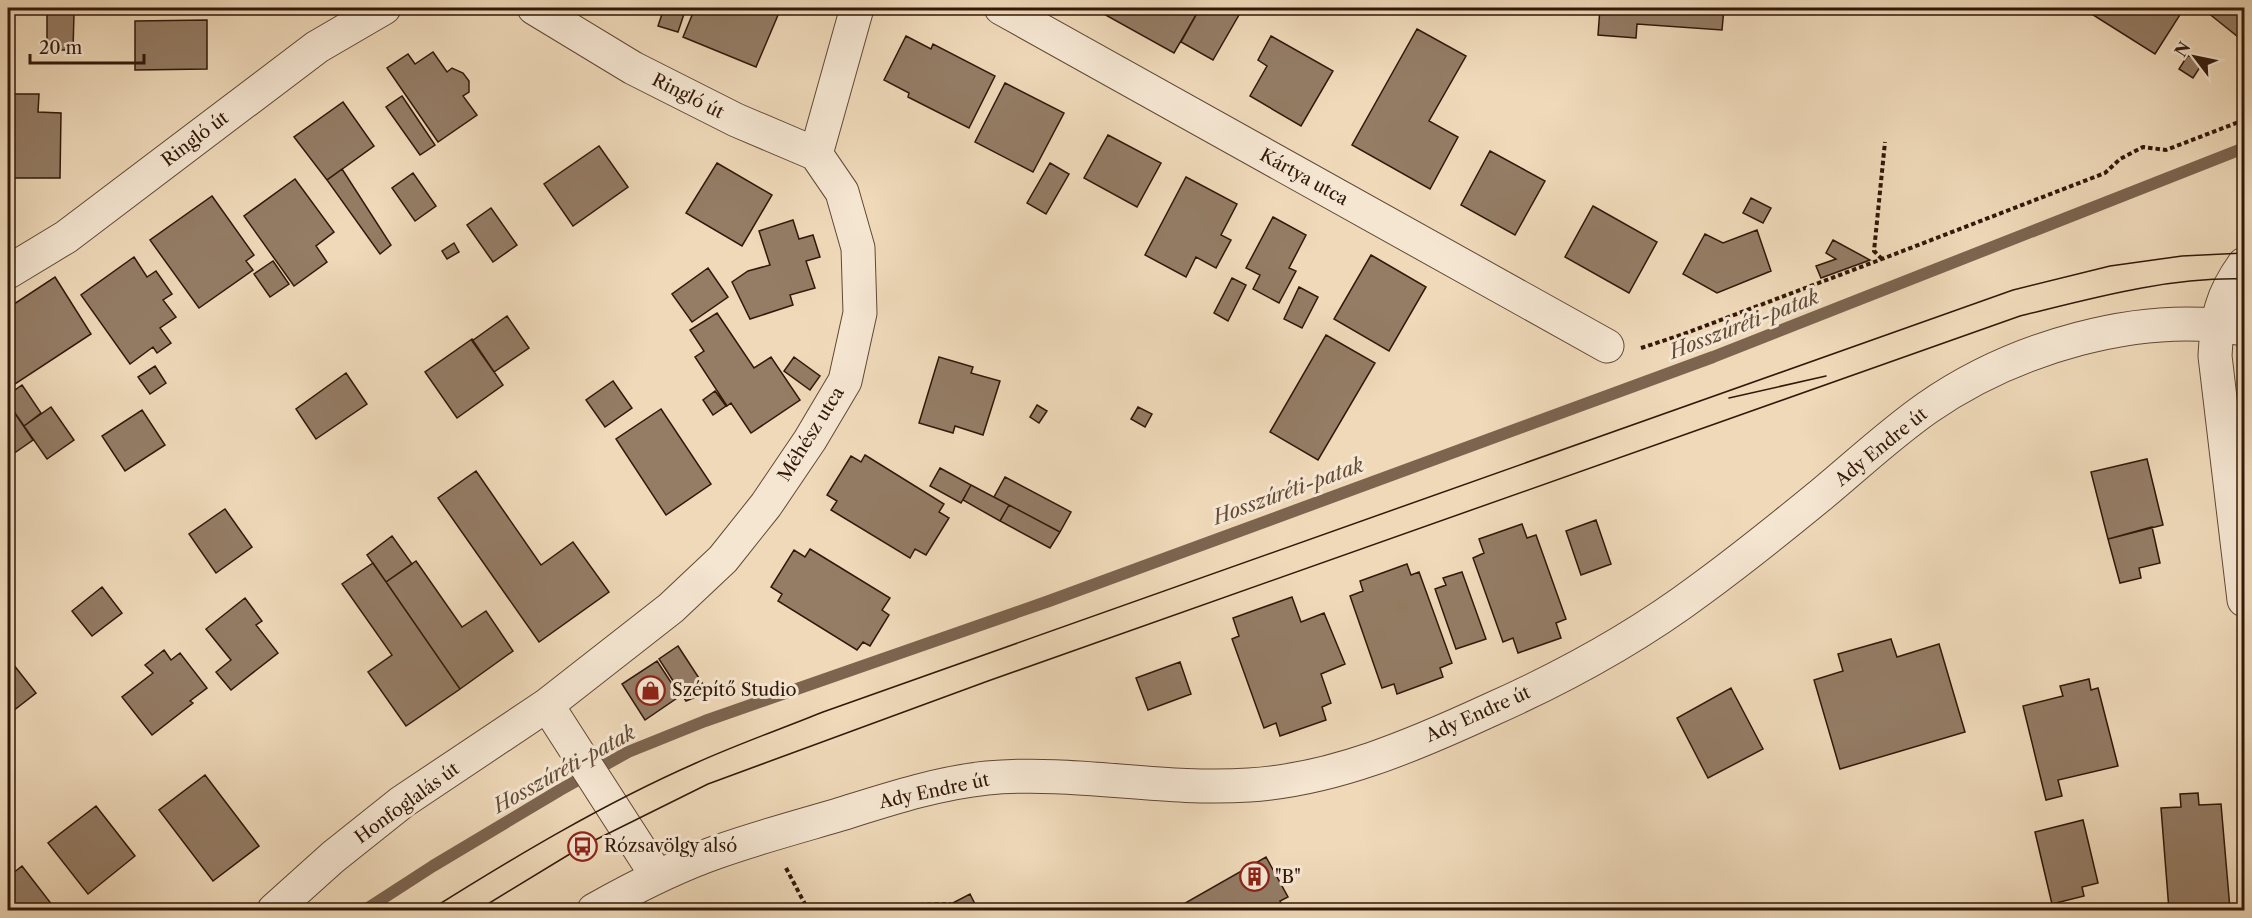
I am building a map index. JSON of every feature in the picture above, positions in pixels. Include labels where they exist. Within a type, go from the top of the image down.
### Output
[{"type":"street","name":"Ringló út","points":[[8,272],[66,237],[317,47],[384,8]]},
{"type":"street","name":"Ringló út","points":[[534,8],[633,68],[736,120],[816,154]]},
{"type":"street","points":[[816,154],[857,8]]},
{"type":"street","name":"Kártya utca","points":[[1001,8],[1607,346]]},
{"type":"street","name":"Méhész utca","points":[[547,705],[671,608],[723,559],[785,477],[845,381],[860,313],[858,248],[842,192],[816,154]]},
{"type":"street","points":[[2244,264],[2223,300],[2230,327],[2215,363],[2244,600]]},
{"type":"street","name":"Ady Endre út","points":[[594,910],[657,876],[715,852],[871,805],[984,778],[1041,776],[1187,785],[1250,785],[1289,780],[1335,770],[1399,749],[1492,710],[1573,670],[1698,592],[1824,493],[1880,444],[1929,407],[1970,383],[2026,357],[2074,340],[2115,331],[2162,325],[2230,327]]},
{"type":"street","points":[[547,705],[657,876]]},
{"type":"street","name":"Honfoglalás út","points":[[274,910],[333,857],[402,802],[547,705]]},
{"type":"path","points":[[1666,340],[1882,260],[2105,173],[2120,159],[2143,147],[2166,150],[2244,120]]},
{"type":"path","points":[[1882,260],[1874,251],[1885,142]]},
{"type":"path","points":[[786,868],[807,908],[951,904]]},
{"type":"building","points":[[142,8],[194,8],[194,12],[142,13]]},
{"type":"building","points":[[664,8],[686,8],[678,32],[658,26]]},
{"type":"building","points":[[695,8],[781,8],[756,67],[683,37]]},
{"type":"building","points":[[1093,8],[1200,8],[1174,53]]},
{"type":"building","points":[[1200,8],[1243,8],[1213,60],[1181,42]]},
{"type":"building","points":[[1600,8],[1724,8],[1722,30],[1637,24],[1636,38],[1598,35]]},
{"type":"building","points":[[2082,8],[2180,8],[2183,10],[2155,54]]},
{"type":"building","points":[[2202,8],[2231,8],[2244,18],[2242,40]]},
{"type":"building","points":[[47,13],[74,13],[73,50],[47,50]]},
{"type":"building","points":[[207,20],[207,69],[135,70],[135,21]]},
{"type":"building","points":[[1417,29],[1466,56],[1429,121],[1458,137],[1430,189],[1352,145]]},
{"type":"building","points":[[906,36],[931,49],[933,44],[995,76],[969,128],[908,97],[909,93],[884,80]]},
{"type":"building","points":[[1271,36],[1333,71],[1301,126],[1250,96],[1267,66],[1258,60]]},
{"type":"building","points":[[433,52],[447,72],[452,68],[463,73],[469,81],[469,92],[463,96],[477,115],[438,142],[387,68],[408,54],[415,64]]},
{"type":"building","points":[[2188,55],[2202,64],[2193,78],[2179,69]]},
{"type":"building","points":[[1005,83],[1064,113],[1033,172],[975,142]]},
{"type":"building","points":[[12,94],[39,94],[38,112],[61,113],[60,178],[8,178],[8,112],[12,112]]},
{"type":"building","points":[[402,96],[435,145],[420,155],[386,107]]},
{"type":"building","points":[[343,102],[374,146],[327,180],[294,137]]},
{"type":"building","points":[[1108,135],[1161,163],[1137,207],[1084,178]]},
{"type":"building","points":[[599,146],[628,187],[573,226],[544,184]]},
{"type":"building","points":[[1490,151],[1545,181],[1515,235],[1461,205]]},
{"type":"building","points":[[717,163],[772,195],[742,246],[686,213]]},
{"type":"building","points":[[1050,163],[1069,174],[1046,214],[1027,203]]},
{"type":"building","points":[[342,169],[391,245],[380,254],[327,180]]},
{"type":"building","points":[[413,173],[436,206],[415,221],[392,188]]},
{"type":"building","points":[[1186,177],[1237,204],[1221,235],[1231,240],[1216,268],[1196,257],[1186,277],[1145,255]]},
{"type":"building","points":[[295,179],[334,232],[316,246],[327,262],[294,286],[244,216]]},
{"type":"building","points":[[212,196],[254,255],[246,261],[253,270],[199,308],[150,240]]},
{"type":"building","points":[[1751,198],[1771,208],[1763,223],[1743,213]]},
{"type":"building","points":[[1593,206],[1657,242],[1629,293],[1565,257]]},
{"type":"building","points":[[491,208],[517,245],[493,262],[467,225]]},
{"type":"building","points":[[1273,217],[1306,235],[1289,268],[1296,271],[1279,303],[1253,289],[1260,275],[1246,268]]},
{"type":"building","points":[[793,220],[799,239],[813,235],[820,257],[806,261],[815,288],[790,295],[793,305],[750,319],[732,282],[748,271],[770,265],[759,231]]},
{"type":"building","points":[[1757,230],[1771,271],[1717,293],[1683,274],[1705,234],[1723,243]]},
{"type":"building","points":[[1833,240],[1870,260],[1821,278],[1816,266],[1836,259],[1826,253]]},
{"type":"building","points":[[454,243],[459,252],[447,259],[442,251]]},
{"type":"building","points":[[1371,255],[1426,287],[1389,351],[1334,319]]},
{"type":"building","points":[[134,257],[147,277],[156,271],[172,294],[163,300],[176,317],[160,328],[171,343],[157,353],[153,347],[130,364],[81,295]]},
{"type":"building","points":[[273,261],[289,284],[270,297],[254,274]]},
{"type":"building","points":[[708,268],[728,297],[692,322],[672,294]]},
{"type":"building","points":[[55,277],[91,334],[12,386],[8,379],[8,308]]},
{"type":"building","points":[[1232,278],[1246,285],[1228,321],[1214,313]]},
{"type":"building","points":[[1299,287],[1318,297],[1302,328],[1284,319]]},
{"type":"building","points":[[717,313],[754,368],[771,357],[800,400],[751,433],[731,403],[727,406],[695,357],[704,351],[690,330]]},
{"type":"building","points":[[507,316],[529,348],[494,372],[472,341]]},
{"type":"building","points":[[1326,335],[1375,363],[1318,460],[1270,432]]},
{"type":"building","points":[[472,339],[503,385],[457,418],[425,372]]},
{"type":"building","points":[[794,357],[820,376],[810,390],[784,371]]},
{"type":"building","points":[[939,357],[973,367],[971,373],[1000,381],[983,435],[955,426],[953,433],[919,423]]},
{"type":"building","points":[[155,366],[166,383],[150,394],[138,377]]},
{"type":"building","points":[[346,373],[367,404],[316,439],[296,409]]},
{"type":"building","points":[[613,381],[632,408],[605,427],[586,400]]},
{"type":"building","points":[[22,385],[41,413],[24,426],[8,403],[8,395]]},
{"type":"building","points":[[715,391],[726,406],[713,415],[703,400]]},
{"type":"building","points":[[8,403],[33,440],[13,454],[8,446]]},
{"type":"building","points":[[1037,405],[1047,411],[1039,423],[1030,417]]},
{"type":"building","points":[[51,407],[74,440],[47,459],[24,426]]},
{"type":"building","points":[[1138,407],[1152,414],[1145,427],[1131,419]]},
{"type":"building","points":[[661,409],[711,484],[666,515],[616,439]]},
{"type":"building","points":[[142,410],[165,445],[125,471],[102,436]]},
{"type":"building","points":[[865,455],[944,504],[939,512],[949,518],[926,555],[915,549],[910,558],[831,510],[837,501],[827,495],[851,456],[861,462]]},
{"type":"building","points":[[2147,459],[2163,525],[2108,539],[2091,472]]},
{"type":"building","points":[[940,468],[971,485],[961,503],[930,486]]},
{"type":"building","points":[[476,471],[541,565],[573,542],[609,592],[539,642],[438,498]]},
{"type":"building","points":[[1005,477],[1071,512],[1060,532],[994,497]]},
{"type":"building","points":[[971,485],[1009,505],[1000,521],[963,500]]},
{"type":"building","points":[[1009,505],[1060,532],[1050,548],[1000,521]]},
{"type":"building","points":[[225,509],[252,547],[216,573],[189,534]]},
{"type":"building","points":[[1596,520],[1611,564],[1581,575],[1566,531]]},
{"type":"building","points":[[1522,524],[1527,538],[1536,535],[1566,619],[1556,623],[1561,638],[1518,653],[1513,638],[1503,642],[1473,558],[1484,553],[1479,539]]},
{"type":"building","points":[[2152,527],[2160,563],[2139,568],[2141,578],[2120,583],[2108,539]]},
{"type":"building","points":[[392,536],[412,564],[386,582],[367,555]]},
{"type":"building","points":[[810,549],[890,598],[882,610],[889,615],[870,646],[863,642],[857,650],[778,601],[782,594],[771,587],[794,550],[805,557]]},
{"type":"building","points":[[416,561],[462,627],[486,611],[513,651],[460,689],[386,582]]},
{"type":"building","points":[[373,563],[460,689],[406,726],[368,672],[392,655],[342,584]]},
{"type":"building","points":[[1407,564],[1411,575],[1419,572],[1452,663],[1440,668],[1443,677],[1397,694],[1394,684],[1382,688],[1350,596],[1363,591],[1360,581]]},
{"type":"building","points":[[1462,572],[1486,639],[1456,649],[1435,589],[1446,585],[1443,578]]},
{"type":"building","points":[[102,587],[122,613],[92,636],[72,611]]},
{"type":"building","points":[[1292,597],[1301,622],[1324,613],[1345,664],[1321,674],[1331,703],[1322,707],[1326,720],[1280,736],[1276,723],[1264,728],[1232,639],[1239,636],[1233,618]]},
{"type":"building","points":[[245,598],[262,621],[256,625],[278,653],[231,690],[216,672],[231,660],[206,629]]},
{"type":"building","points":[[1891,639],[1897,657],[1939,644],[1965,732],[1840,769],[1814,680],[1843,671],[1838,654]]},
{"type":"building","points":[[678,646],[708,692],[686,701],[659,659]]},
{"type":"building","points":[[164,650],[171,660],[180,653],[207,688],[190,701],[193,703],[152,735],[122,697],[153,673],[145,665]]},
{"type":"building","name":"Szépítő Studio","points":[[657,661],[680,696],[645,720],[622,684]]},
{"type":"building","points":[[1180,662],[1191,694],[1148,710],[1136,678]]},
{"type":"building","points":[[13,664],[36,693],[13,711],[8,704],[8,669]]},
{"type":"building","points":[[2089,679],[2091,690],[2098,688],[2118,766],[2058,780],[2062,796],[2046,800],[2023,706],[2063,696],[2060,686]]},
{"type":"building","points":[[1731,688],[1763,749],[1708,778],[1677,718]]},
{"type":"building","points":[[205,775],[259,846],[213,881],[159,810]]},
{"type":"building","points":[[2198,793],[2199,805],[2221,804],[2230,909],[2169,910],[2161,808],[2181,807],[2180,794]]},
{"type":"building","points":[[96,806],[135,856],[88,894],[48,843]]},
{"type":"building","points":[[2083,820],[2098,883],[2082,887],[2084,896],[2052,904],[2035,832]]},
{"type":"building","name":"\"B\"","points":[[1266,857],[1288,897],[1280,901],[1285,910],[1173,910]]},
{"type":"building","points":[[22,866],[56,910],[8,910],[8,877]]},
{"type":"building","points":[[970,894],[978,910],[937,910],[951,904]]},
{"type":"waterway","name":"Hosszúréti-patak","points":[[365,910],[433,866],[628,752],[705,721],[1049,601],[1713,357],[2244,148]]},
{"type":"tram line","points":[[430,910],[527,851],[627,796],[712,756],[823,712],[2013,290],[2110,266],[2182,256],[2244,253]]},
{"type":"tram line","points":[[478,910],[583,846],[708,784],[988,681],[2020,316],[2159,285],[2187,281],[2244,279]]},
{"type":"tram line","points":[[1729,398],[1826,376]]},
{"type":"place","name":"Szépítő Studio","points":[[651,690]]},
{"type":"place","name":"Rózsavölgy alsó","points":[[583,846]]},
{"type":"place","name":"\"B\"","points":[[1254,877]]}]
